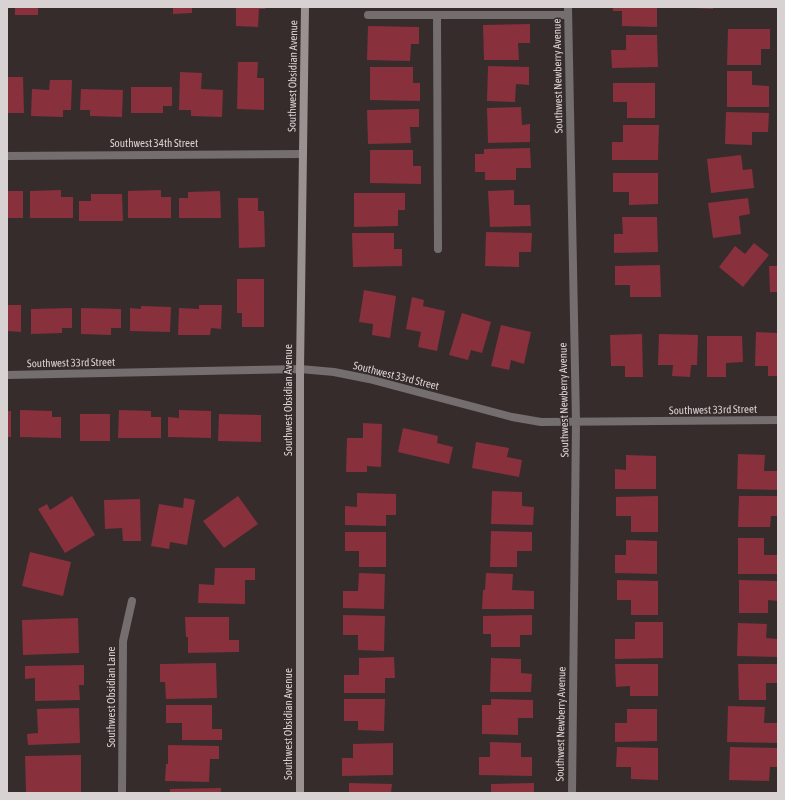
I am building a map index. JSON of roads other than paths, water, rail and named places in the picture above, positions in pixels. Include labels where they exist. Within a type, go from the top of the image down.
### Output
[{"type":"street","name":"Southwest Obsidian Avenue","points":[[300,793],[300,369],[305,7]]},
{"type":"street","points":[[368,15],[437,15],[568,11]]},
{"type":"street","name":"Southwest Newberry Avenue","points":[[568,11],[576,422],[572,793]]},
{"type":"street","points":[[437,15],[438,249]]},
{"type":"street","name":"Southwest 34th Street","points":[[7,156],[302,154]]},
{"type":"street","name":"Southwest 33rd Street","points":[[7,375],[300,369],[334,372],[369,379],[512,417],[541,422],[778,420]]},
{"type":"street","name":"Southwest Obsidian Lane","points":[[122,793],[123,641],[132,601]]}]
